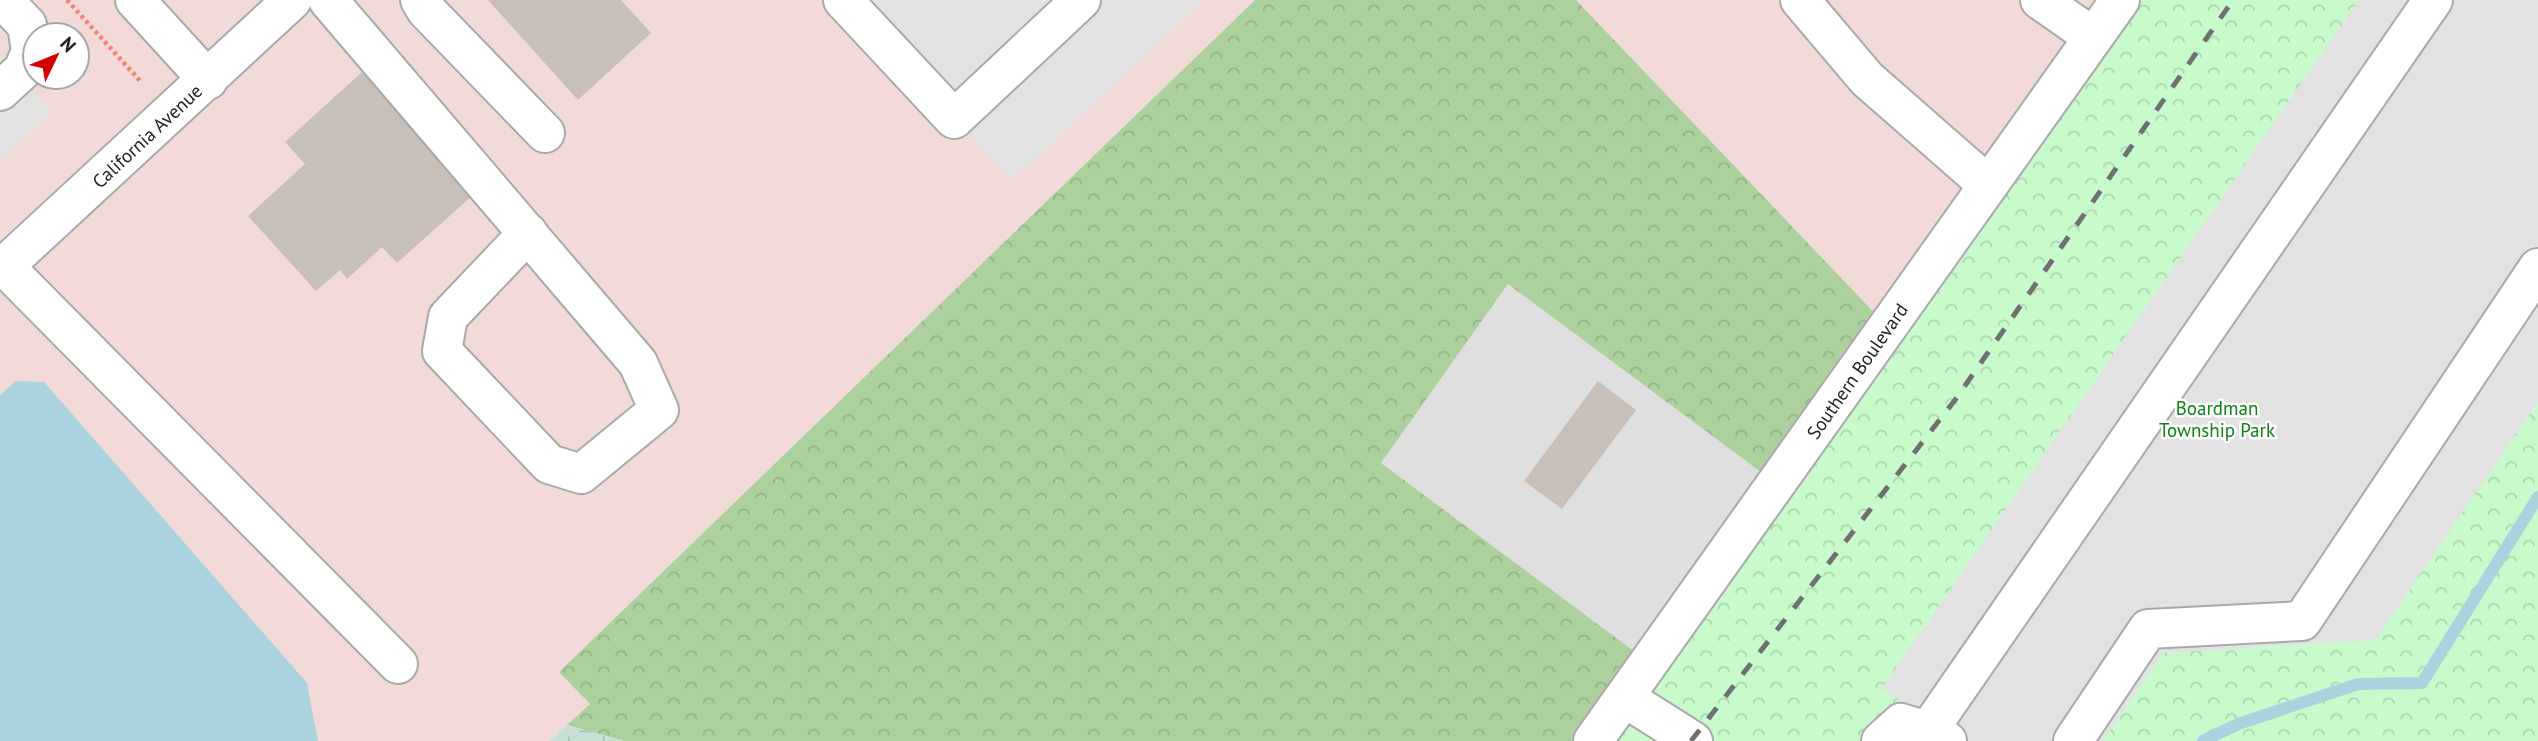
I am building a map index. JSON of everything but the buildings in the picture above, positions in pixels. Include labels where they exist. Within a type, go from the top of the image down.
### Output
[{"type":"street","points":[[0,91],[23,70],[31,51],[27,25],[3,0]]},
{"type":"street","points":[[135,0],[208,80]]},
{"type":"street","name":"California Avenue","points":[[2,268],[292,0]]},
{"type":"street","points":[[328,0],[528,233],[638,363],[659,410],[581,474],[550,464],[442,351],[448,317],[528,233]]},
{"type":"street","points":[[420,0],[426,10],[545,133]]},
{"type":"street","points":[[843,0],[954,118],[1081,0]]},
{"type":"street","points":[[1800,0],[1867,79],[1988,186]]},
{"type":"street","points":[[2040,0],[2093,37]]},
{"type":"street","name":"Southern Boulevard","points":[[1593,741],[2120,0]]},
{"type":"street","points":[[1881,741],[1901,723],[1938,736],[2433,0]]},
{"type":"street","points":[[2,268],[398,664]]},
{"type":"street","points":[[2073,741],[2148,629],[2302,621],[2526,314],[2538,268]]},
{"type":"street","points":[[1625,698],[1693,741]]},
{"type":"path","points":[[67,0],[115,52]]},
{"type":"shaded area","points":[[0,0],[1255,0],[560,671],[590,704],[550,741],[0,741]]},
{"type":"shaded area","points":[[843,0],[1204,0],[1012,180]]},
{"type":"shaded area","points":[[1576,0],[2120,0],[1888,327]]},
{"type":"shaded area","points":[[2359,0],[2538,0],[2538,402],[2375,640],[2163,653],[2103,741],[1961,741],[1882,688]]},
{"type":"shaded area","points":[[0,55],[21,78],[21,91],[33,91],[52,112],[0,160]]},
{"type":"shaded area","points":[[1508,284],[1777,484],[1650,663],[1381,463]]},
{"type":"green space","points":[[1255,0],[1576,0],[1888,327],[1777,484],[1508,284],[1381,463],[1650,663],[1593,741],[624,741],[567,725],[590,704],[559,672]]},
{"type":"green space","name":"Boardman Township Park","points":[[2120,0],[2538,0],[2538,741],[1593,741]]},
{"type":"green space","points":[[567,725],[624,741],[550,741]]},
{"type":"water","points":[[16,381],[44,382],[307,683],[318,741],[0,741],[0,395]]},
{"type":"waterway","points":[[2203,741],[2238,724],[2358,684],[2422,683],[2538,497]]},
{"type":"railway","points":[[1691,741],[1955,400],[2233,0]]}]
